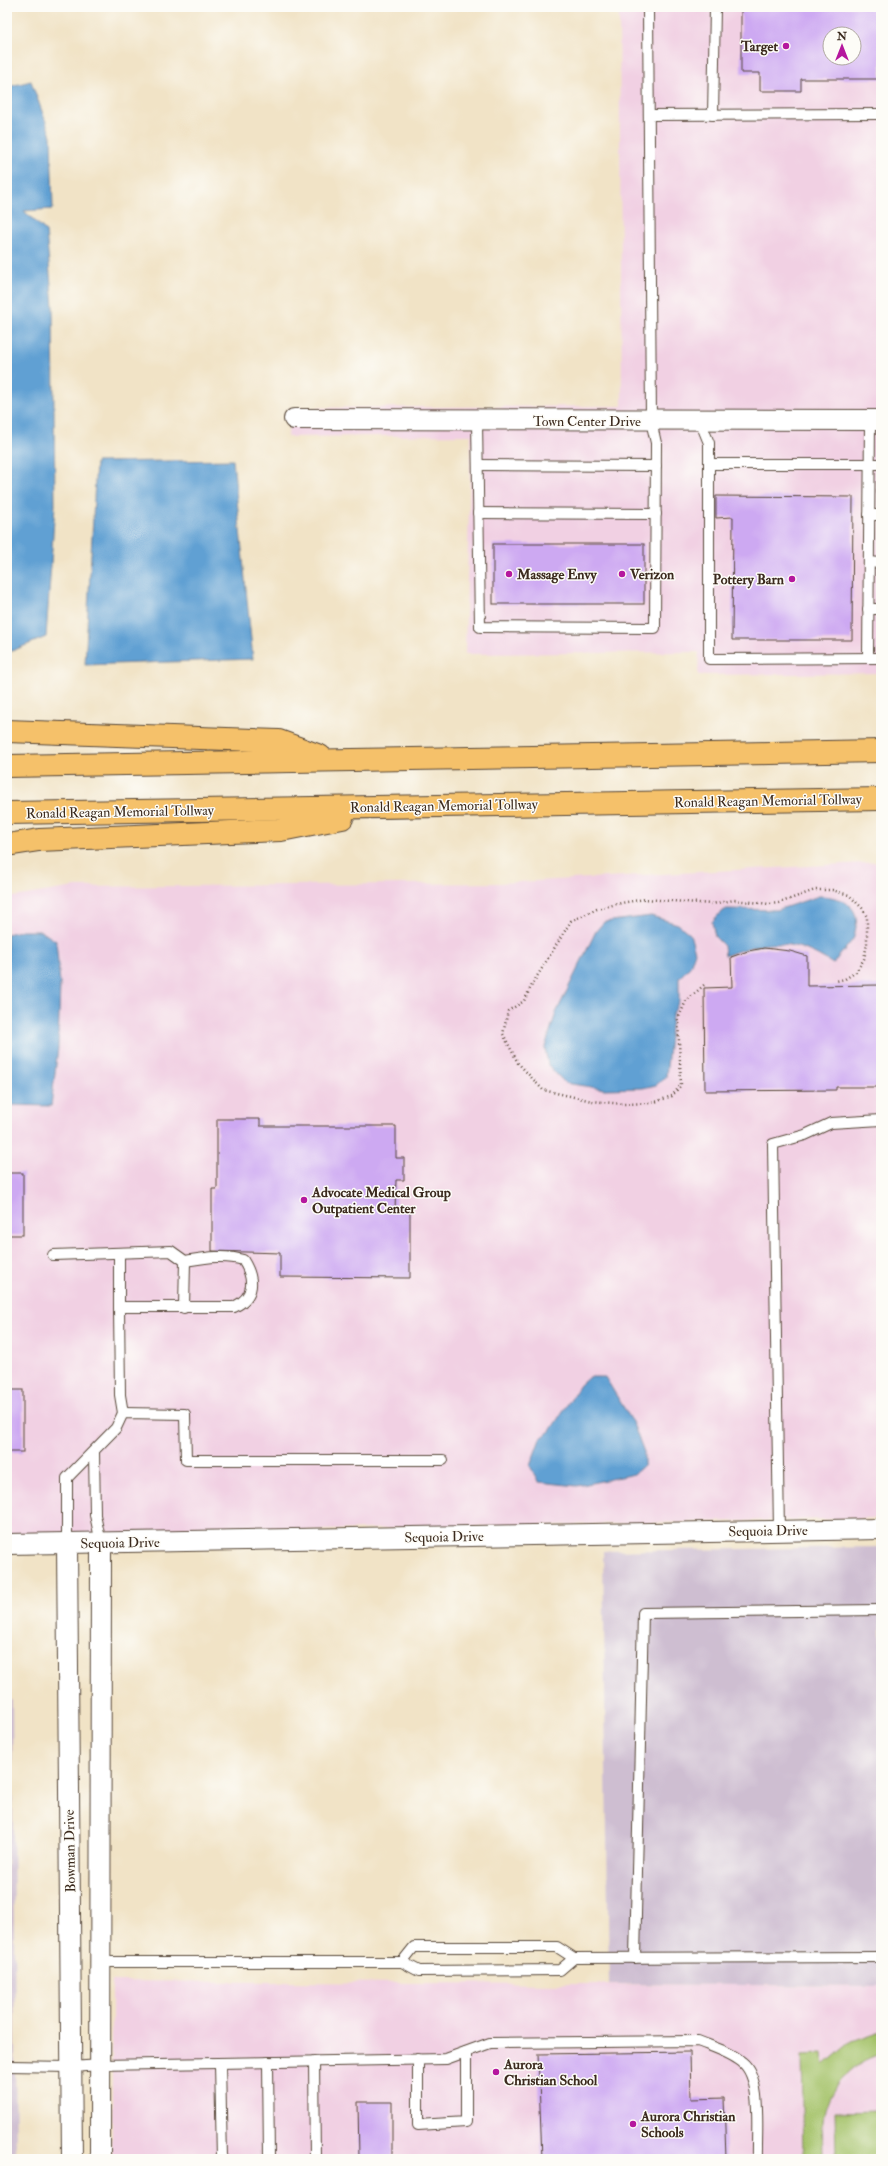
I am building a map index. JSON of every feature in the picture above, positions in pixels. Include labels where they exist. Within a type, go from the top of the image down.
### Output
[{"type":"highway","points":[[7,731],[279,741],[334,761]]},
{"type":"highway","points":[[7,766],[881,751]]},
{"type":"highway","name":"Ronald Reagan Memorial Tollway","points":[[7,813],[881,799]]},
{"type":"highway","points":[[7,845],[39,840],[281,830],[394,807]]},
{"type":"street","name":"Town Center Drive","points":[[294,419],[651,421],[876,420]]},
{"type":"street","name":"Sequoia Drive","points":[[7,1544],[881,1529]]},
{"type":"street","name":"Bowman Drive","points":[[67,1543],[72,2159]]},
{"type":"street","points":[[100,2159],[101,1543]]},
{"type":"lane","points":[[477,420],[480,627],[655,628],[656,442],[651,421],[648,7]]},
{"type":"lane","points":[[713,115],[715,7]]},
{"type":"lane","points":[[649,115],[881,114]]},
{"type":"lane","points":[[868,658],[870,464],[876,420]]},
{"type":"lane","points":[[700,421],[709,442],[709,659],[881,658]]},
{"type":"lane","points":[[709,464],[881,464]]},
{"type":"lane","points":[[478,465],[656,466]]},
{"type":"lane","points":[[478,513],[656,514]]},
{"type":"lane","points":[[869,515],[881,515]]},
{"type":"lane","points":[[869,562],[881,562]]},
{"type":"lane","points":[[868,609],[881,609]]},
{"type":"lane","points":[[779,1531],[773,1144],[804,1136],[831,1123],[881,1120]]},
{"type":"lane","points":[[53,1255],[171,1252],[185,1261],[204,1258],[232,1257],[243,1260],[250,1271],[250,1293],[244,1302],[234,1307],[119,1307]]},
{"type":"lane","points":[[67,1543],[67,1478],[116,1428],[123,1413],[120,1395],[119,1253]]},
{"type":"lane","points":[[184,1308],[185,1261]]},
{"type":"lane","points":[[123,1413],[186,1414],[186,1460],[443,1460]]},
{"type":"lane","points":[[94,1451],[95,1515],[101,1543]]},
{"type":"lane","points":[[635,1958],[643,1613],[881,1610]]},
{"type":"lane","points":[[402,1962],[414,1947],[557,1947],[574,1958],[881,1957]]},
{"type":"lane","points":[[100,1962],[402,1962],[419,1971],[560,1970],[574,1958]]},
{"type":"lane","points":[[7,2066],[72,2067],[100,2065],[446,2058],[490,2043],[698,2041],[724,2051],[743,2062],[751,2072],[755,2081],[756,2093],[757,2159]]},
{"type":"lane","points":[[418,2059],[418,2125],[466,2122],[466,2052]]},
{"type":"lane","points":[[314,2061],[316,2159]]},
{"type":"lane","points":[[268,2062],[269,2159]]},
{"type":"lane","points":[[220,2063],[222,2159]]},
{"type":"path","points":[[704,985],[686,1001],[678,1019],[681,1085],[672,1096],[652,1103],[623,1104],[592,1102],[543,1090],[518,1063],[503,1034],[508,1011],[524,1002],[533,983],[571,921],[597,909],[621,902],[645,899],[712,904],[734,900],[769,904],[779,903],[815,890],[832,890],[849,894],[862,908],[867,917],[867,944],[864,960],[856,972],[845,979],[836,981]]},
{"type":"shaded area","points":[[619,7],[881,7],[881,673],[698,675],[699,652],[465,654],[471,435],[288,437],[289,408],[622,406]]},
{"type":"shaded area","points":[[881,862],[881,1518],[7,1537],[7,898],[75,887],[500,883]]},
{"type":"shaded area","points":[[881,1547],[881,1986],[609,1984],[603,1551]]},
{"type":"shaded area","points":[[7,1700],[12,1700],[16,2159],[7,2159]]},
{"type":"shaded area","name":"Aurora Christian School","points":[[112,1981],[881,1986],[881,2159],[112,2159]]},
{"type":"green space","points":[[881,2031],[881,2054],[859,2064],[850,2071],[834,2089],[829,2099],[823,2122],[823,2159],[803,2159],[801,2055],[823,2054],[824,2065],[852,2041]]},
{"type":"green space","points":[[881,2111],[881,2159],[836,2159],[835,2112]]},
{"type":"water","points":[[31,81],[51,136],[53,209],[24,211],[46,231],[53,306],[55,505],[46,637],[7,653],[7,87]]},
{"type":"water","points":[[233,460],[253,659],[85,665],[96,462]]},
{"type":"water","points":[[819,896],[826,896],[840,900],[851,907],[855,912],[856,927],[854,938],[833,964],[819,955],[805,949],[780,944],[754,946],[725,956],[724,946],[715,937],[712,922],[721,912],[727,909],[777,910]]},
{"type":"water","points":[[651,916],[678,924],[690,934],[695,952],[690,967],[679,978],[679,1001],[672,1016],[666,1077],[656,1085],[643,1088],[604,1089],[565,1083],[548,1065],[545,1047],[556,1013],[596,931],[604,922]]},
{"type":"water","points":[[20,931],[41,931],[56,941],[60,983],[58,1048],[51,1106],[7,1105],[7,934]]},
{"type":"water","points":[[589,1377],[605,1377],[632,1421],[644,1452],[644,1465],[634,1474],[577,1486],[539,1482],[530,1466],[540,1439],[550,1431],[580,1385]]},
{"type":"building","name":"Target","points":[[741,7],[881,7],[881,79],[801,79],[801,91],[760,91],[760,73],[741,73]]},
{"type":"building","name":"Pottery Barn","points":[[716,496],[853,497],[852,640],[732,640],[733,517],[716,518]]},
{"type":"building","points":[[493,544],[644,544],[644,604],[493,604]]},
{"type":"building","points":[[764,948],[790,951],[807,956],[807,986],[881,985],[881,1087],[836,1087],[836,1090],[705,1091],[704,988],[732,987],[731,957],[748,951]]},
{"type":"building","name":"Advocate Medical Group Outpatient Center","points":[[217,1119],[260,1119],[260,1126],[396,1126],[396,1158],[404,1158],[404,1180],[396,1180],[395,1211],[410,1211],[410,1278],[280,1277],[280,1253],[212,1251],[212,1189],[217,1189]]},
{"type":"building","points":[[7,1173],[23,1173],[23,1235],[7,1235]]},
{"type":"building","points":[[7,1390],[23,1390],[23,1452],[7,1452]]},
{"type":"building","name":"Aurora Christian Schools","points":[[690,2052],[691,2099],[724,2098],[726,2159],[542,2159],[538,2054]]},
{"type":"building","points":[[358,2102],[392,2102],[392,2159],[359,2159]]},
{"type":"place","name":"Target","points":[[786,46]]},
{"type":"place","name":"Massage Envy","points":[[509,574]]},
{"type":"place","name":"Verizon","points":[[622,574]]},
{"type":"place","name":"Pottery Barn","points":[[792,579]]},
{"type":"place","name":"Advocate Medical Group Outpatient Center","points":[[304,1200]]},
{"type":"place","name":"Aurora Christian School","points":[[496,2072]]},
{"type":"place","name":"Aurora Christian Schools","points":[[633,2124]]}]
